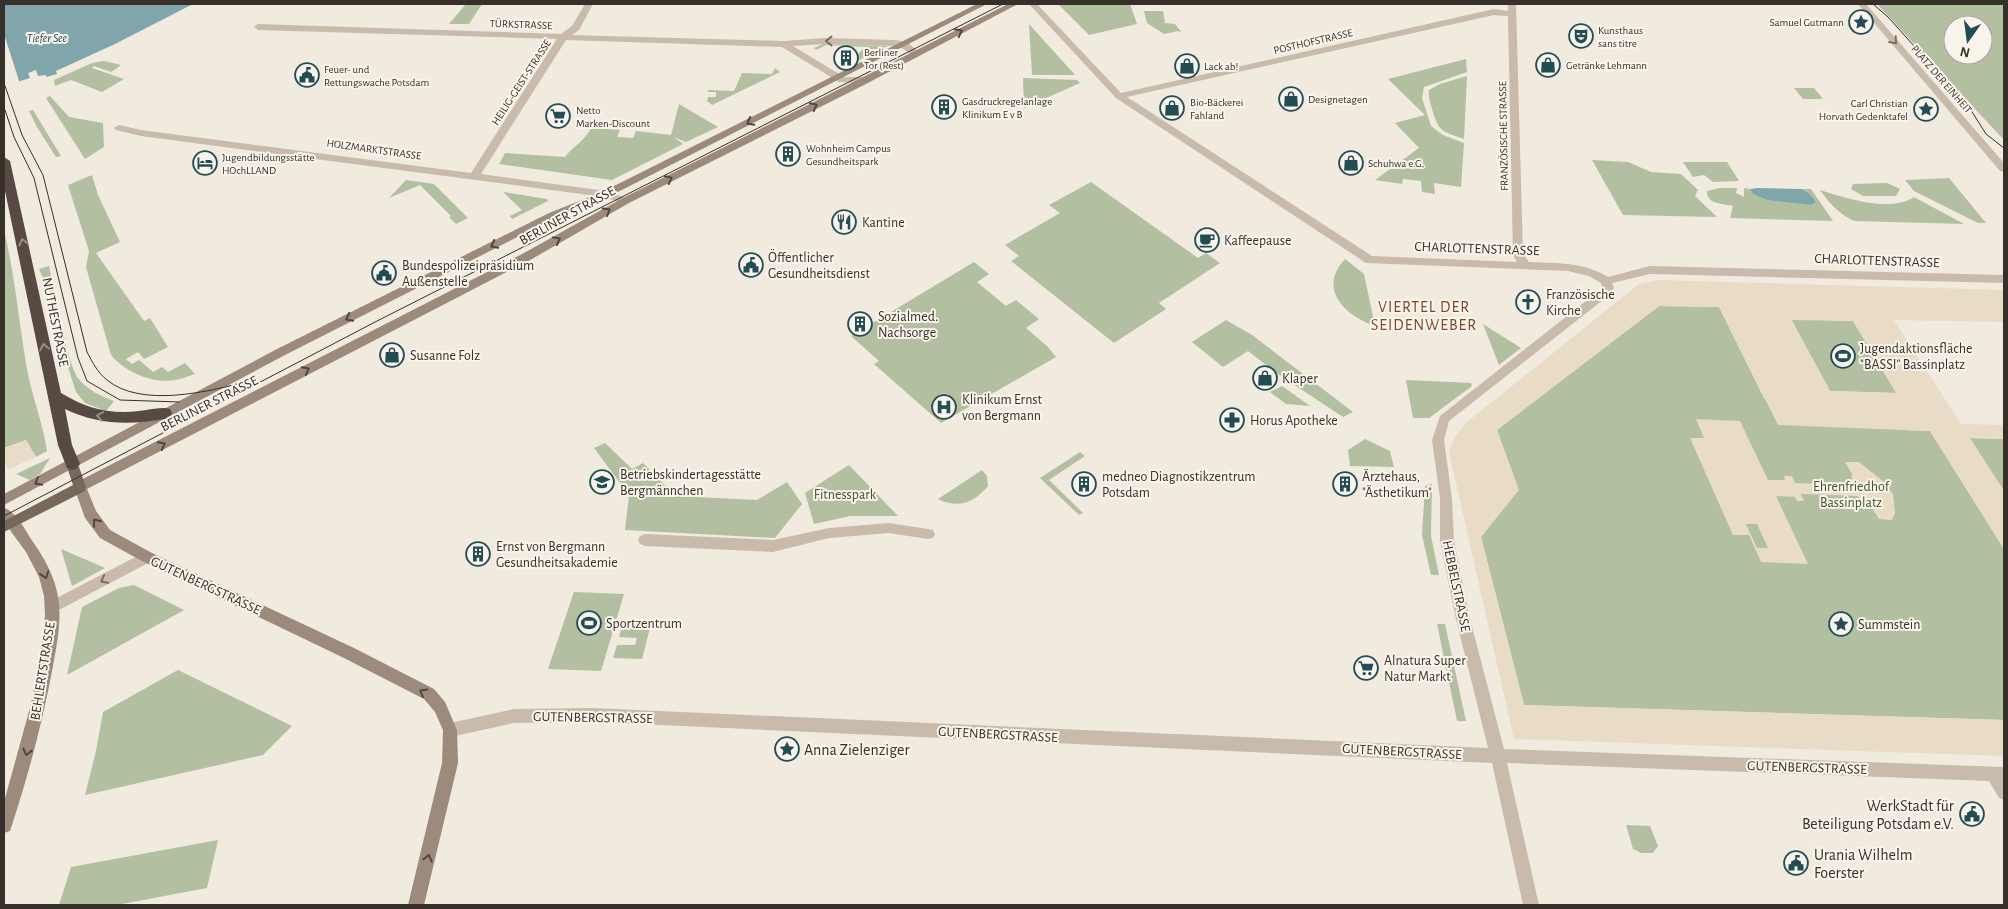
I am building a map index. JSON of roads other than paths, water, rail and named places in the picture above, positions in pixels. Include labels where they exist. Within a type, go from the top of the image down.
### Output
[{"type":"highway","name":"NUTHESTRASSE","points":[[4,161],[30,274],[65,445],[72,464]]},
{"type":"highway","points":[[54,395],[76,409],[88,414],[106,417],[140,418],[165,413]]},
{"type":"main road","name":"NUTHESTRASSE","points":[[72,464],[80,487]]},
{"type":"main road","name":"BERLINER STRASSE","points":[[6,521],[80,487]]},
{"type":"street","name":"HEILIG-GEIST-STRASSE","points":[[475,175],[564,36],[576,28],[589,4]]},
{"type":"street","name":"BERLINER STRASSE","points":[[4,500],[281,352],[553,215],[606,194],[983,4]]},
{"type":"street","name":"BERLINER STRASSE","points":[[80,487],[520,260],[625,201],[1014,4]]},
{"type":"street","name":"CHARLOTTENSTRASSE","points":[[1033,4],[1119,96],[1370,260],[1526,264],[1588,271],[1598,274],[1606,281],[1650,270],[2004,279]]},
{"type":"street","name":"FRANZÖSISCHE STRASSE","points":[[1512,4],[1518,255],[1526,264]]},
{"type":"street","name":"PLATZ DER EINHEIT","points":[[1862,4],[2004,169]]},
{"type":"street","name":"POSTHOFSTRASSE","points":[[1119,96],[1494,12],[1512,14]]},
{"type":"street","name":"TÜRKSTRASSE","points":[[258,27],[784,44],[824,41],[904,44]]},
{"type":"street","points":[[784,44],[837,78],[846,81],[867,80]]},
{"type":"street","points":[[904,44],[917,54]]},
{"type":"street","name":"HOLZMARKTSTRASSE","points":[[119,128],[141,133],[475,175],[606,194],[625,201]]},
{"type":"street","name":"HEBBELSTRASSE","points":[[1531,905],[1498,756],[1463,619],[1447,541],[1446,499],[1438,440],[1444,419],[1604,293],[1608,288],[1606,281]]},
{"type":"street","name":"GUTENBERGSTRASSE","points":[[80,487],[90,514],[105,534],[147,557],[341,649],[429,694],[440,707],[450,730],[514,716],[593,715],[1498,756],[1999,774]]},
{"type":"street","name":"BEHLERTSTRASSE","points":[[4,825],[22,772],[41,693],[51,638],[52,606],[49,588],[41,566],[6,521]]},
{"type":"street","points":[[645,540],[773,546],[829,533],[888,528],[928,534]]},
{"type":"street","points":[[52,606],[147,557]]},
{"type":"street","points":[[416,905],[450,763],[450,730]]},
{"type":"street","points":[[1999,774],[2004,793]]},
{"type":"water","name":"Tiefer See","points":[[4,4],[193,4],[115,44],[56,71],[57,74],[46,77],[46,75],[38,76],[36,70],[28,73],[30,78],[4,86]]},
{"type":"water","points":[[1750,189],[1802,189],[1809,193],[1816,202],[1811,205],[1768,200],[1753,194]]},
{"type":"tram line","points":[[4,516],[377,321],[1003,4]]},
{"type":"tram line","points":[[1873,4],[1888,17],[1969,107],[1986,134],[2004,148]]},
{"type":"tram line","points":[[4,83],[22,135],[43,175],[87,352],[100,374],[121,389],[138,394],[156,396],[195,393],[248,381]]},
{"type":"tram line","points":[[4,107],[14,137],[34,178],[78,358],[87,381],[120,400],[179,402]]},
{"type":"place","name":"Samuel Gutmann","points":[[1861,22]]},
{"type":"place","name":"Kunsthaus sans titre","points":[[1581,36]]},
{"type":"place","name":"Berliner Tor (Rest)","points":[[846,58]]},
{"type":"place","name":"Getränke Lehmann","points":[[1548,65]]},
{"type":"place","name":"Lack ab!","points":[[1187,66]]},
{"type":"place","name":"Feuer- und Rettungswache Potsdam","points":[[307,75]]},
{"type":"place","name":"Designetagen","points":[[1291,99]]},
{"type":"place","name":"Gasdruckregelanlage Klinikum E v B","points":[[944,107]]},
{"type":"place","name":"Bio-Bäckerei Fahland","points":[[1172,108]]},
{"type":"place","name":"Carl Christian Horvath Gedenktafel","points":[[1926,109]]},
{"type":"place","name":"Netto Marken-Discount","points":[[558,116]]},
{"type":"place","name":"Wohnheim Campus Gesundheitspark","points":[[788,154]]},
{"type":"place","name":"Jugendbildungsstätte HOchLLAND","points":[[205,163]]},
{"type":"place","name":"Schuhwa e.G.","points":[[1351,163]]},
{"type":"place","name":"Kantine","points":[[844,222]]},
{"type":"place","name":"Kaffeepause","points":[[1207,240]]},
{"type":"place","name":"Öffentlicher Gesundheitsdienst","points":[[751,265]]},
{"type":"place","name":"Bundespolizeipräsidium Außenstelle","points":[[384,273]]},
{"type":"place","name":"Französische Kirche","points":[[1528,302]]},
{"type":"place","name":"Sozialmed. Nachsorge","points":[[860,324]]},
{"type":"place","name":"Susanne Folz","points":[[392,355]]},
{"type":"place","name":"Jugendaktionsfläche \"BASSI\" Bassinplatz","points":[[1843,356]]},
{"type":"place","name":"Klaper","points":[[1265,378]]},
{"type":"place","name":"Klinikum Ernst von Bergmann","points":[[944,407]]},
{"type":"place","name":"Horus Apotheke","points":[[1232,420]]},
{"type":"place","name":"Betriebskindertagesstätte Bergmännchen","points":[[602,482]]},
{"type":"place","name":"medneo Diagnostikzentrum Potsdam","points":[[1084,484]]},
{"type":"place","name":"Ärztehaus, \"Ästhetikum\"","points":[[1345,484]]},
{"type":"place","name":"Ernst von Bergmann Gesundheitsakademie","points":[[478,554]]},
{"type":"place","name":"Sportzentrum","points":[[589,623]]},
{"type":"place","name":"Summstein","points":[[1841,624]]},
{"type":"place","name":"Alnatura Super Natur Markt","points":[[1366,668]]},
{"type":"place","name":"Anna Zielenziger","points":[[787,749]]},
{"type":"place","name":"WerkStadt für Beteiligung Potsdam e.V.","points":[[1972,814]]},
{"type":"place","name":"Urania Wilhelm Foerster","points":[[1796,863]]},
{"type":"district","name":"VIERTEL DER SEIDENWEBER","points":[[1424,315]]},
{"type":"park label","name":"Fitnesspark","points":[[845,494]]},
{"type":"park label","name":"Ehrenfriedhof Bassinplatz","points":[[1851,494]]}]
